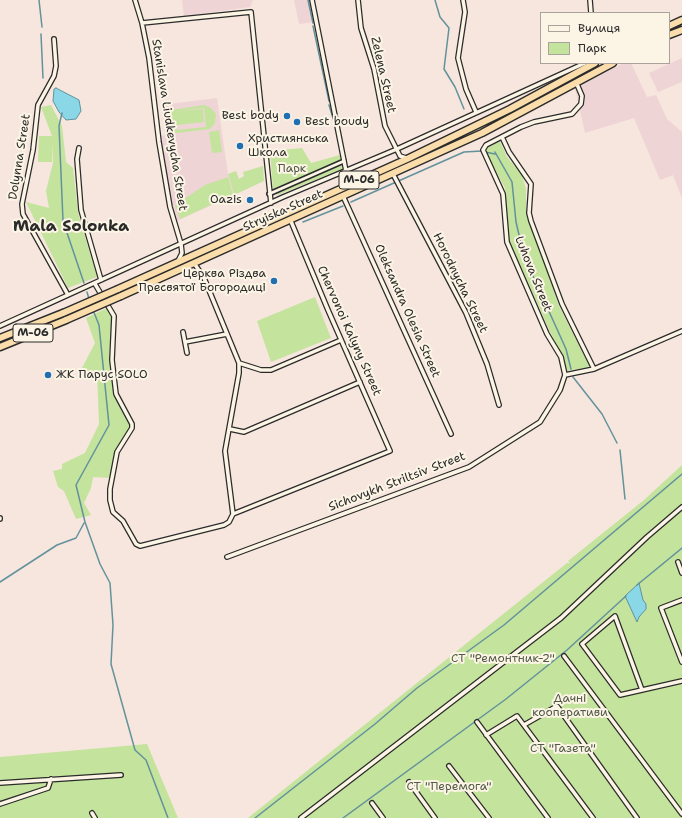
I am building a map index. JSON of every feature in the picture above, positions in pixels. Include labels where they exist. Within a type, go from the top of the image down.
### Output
[{"type":"highway","points":[[670,26],[682,20]]},
{"type":"highway","points":[[670,35],[682,30]]},
{"type":"highway","name":"Stryiska Street","points":[[0,338],[118,289],[407,159],[510,109],[593,64]]},
{"type":"highway","name":"Stryiska Street","points":[[0,347],[121,296],[393,174],[508,120],[611,64]]},
{"type":"street","name":"Stanislava Liudkevycha Street","points":[[135,0],[142,23],[170,207],[181,244],[182,253]]},
{"type":"street","points":[[312,0],[346,171]]},
{"type":"street","name":"Zelena Street","points":[[358,0],[361,28],[374,69],[385,126],[397,151],[401,157],[407,159]]},
{"type":"street","points":[[463,0],[465,12],[458,58],[466,88],[476,112]]},
{"type":"street","points":[[590,0],[591,12]]},
{"type":"street","points":[[142,23],[251,12],[270,203]]},
{"type":"street","name":"Dolynna Street","points":[[54,39],[56,66],[54,76],[38,105],[33,150],[22,204],[23,214],[68,295]]},
{"type":"street","points":[[0,326],[270,203],[397,151],[476,112],[583,64]]},
{"type":"street","name":"Luhova Street","points":[[565,375],[561,357],[547,334],[506,242],[503,194],[483,150],[486,145],[534,122],[572,114],[581,104],[582,96],[576,82]]},
{"type":"street","name":"Luhova Street","points":[[502,137],[509,152],[532,184],[529,213],[531,221],[562,304],[594,369]]},
{"type":"street","points":[[79,148],[77,159],[81,210],[102,280]]},
{"type":"street","points":[[394,165],[398,159],[397,151]]},
{"type":"street","points":[[270,194],[344,161]]},
{"type":"street","name":"Horodnycha Street","points":[[393,174],[466,313],[487,364],[499,405]]},
{"type":"street","name":"Oleksandra Olesia Street","points":[[343,196],[450,434]]},
{"type":"street","name":"Chervonoi Kalyny Street","points":[[233,514],[390,451],[290,219]]},
{"type":"street","points":[[177,262],[182,253],[187,256],[192,255]]},
{"type":"street","points":[[95,284],[114,316],[112,360],[116,394],[132,424],[132,428],[117,452],[110,489],[110,500],[113,512],[123,521],[136,544],[140,546],[224,525],[229,522],[233,514],[225,451],[239,373],[238,363],[204,278],[194,263]]},
{"type":"street","points":[[565,375],[594,369],[682,331]]},
{"type":"street","points":[[184,332],[187,354]]},
{"type":"street","points":[[185,342],[226,334]]},
{"type":"street","points":[[238,363],[260,370],[271,370],[341,340]]},
{"type":"street","name":"Sichovykh Striltsiv Street","points":[[227,557],[469,467],[540,422],[560,390],[565,375]]},
{"type":"street","points":[[230,429],[244,432],[360,382]]},
{"type":"street","points":[[301,818],[561,618],[647,537],[682,508]]},
{"type":"street","points":[[678,562],[682,573]]},
{"type":"street","points":[[682,600],[661,608],[682,662]]},
{"type":"street","points":[[642,690],[615,616],[582,644],[620,695],[682,681]]},
{"type":"street","points":[[564,656],[682,814]]},
{"type":"street","points":[[524,725],[557,706],[580,741],[637,818]]},
{"type":"street","points":[[486,735],[517,716],[593,818]]},
{"type":"street","points":[[477,722],[548,818]]},
{"type":"street","points":[[449,766],[489,818]]},
{"type":"street","points":[[0,783],[121,775]]},
{"type":"street","points":[[0,804],[48,788],[51,779]]},
{"type":"street","points":[[409,782],[436,818]]},
{"type":"street","points":[[372,803],[383,818]]},
{"type":"street","points":[[92,813],[95,818]]},
{"type":"shaded area","points":[[182,0],[253,0],[250,7],[184,16]]},
{"type":"shaded area","points":[[294,0],[310,0],[315,22],[299,24]]},
{"type":"shaded area","points":[[682,58],[682,82],[658,92],[649,73]]},
{"type":"shaded area","points":[[622,64],[631,64],[647,97],[656,95],[667,119],[682,132],[682,198],[673,175],[660,180],[634,118],[585,133],[575,88]]},
{"type":"shaded area","points":[[217,98],[228,174],[234,195],[177,221],[171,203],[161,136],[165,135],[161,105]]},
{"type":"green space","points":[[544,94],[546,97],[481,131],[301,211],[300,210],[480,129]]},
{"type":"green space","points":[[51,105],[62,126],[66,162],[73,168],[78,213],[97,277],[68,288],[26,202],[49,208],[46,191],[53,163],[53,142],[52,162],[38,162],[39,136],[52,136],[41,107]]},
{"type":"green space","points":[[204,105],[211,108],[216,114],[215,123],[210,129],[177,133],[166,128],[164,120],[165,116],[171,110]],"holes":[[[204,108],[206,127],[177,130],[177,125],[204,122],[203,109],[175,111]]]},
{"type":"green space","points":[[219,130],[222,152],[212,153],[209,132]]},
{"type":"green space","points":[[500,141],[507,157],[522,175],[526,189],[526,209],[559,306],[590,367],[567,371],[563,357],[551,334],[509,240],[505,188],[487,155],[487,148]]},
{"type":"green space","name":"Парк","points":[[302,148],[311,163],[340,155],[342,169],[278,195],[273,189],[270,151]]},
{"type":"green space","points":[[263,166],[264,181],[234,195],[228,174],[236,171],[239,179],[244,176],[243,172]]},
{"type":"green space","points":[[228,177],[233,195],[180,219],[175,205],[205,185]]},
{"type":"green space","points":[[297,211],[298,212],[120,293],[119,291]]},
{"type":"green space","points":[[315,297],[331,338],[271,362],[257,321]]},
{"type":"green space","points":[[107,308],[113,317],[109,351],[114,397],[128,419],[130,427],[116,449],[110,478],[93,477],[91,488],[84,503],[91,515],[76,519],[64,491],[58,487],[53,471],[62,469],[62,464],[85,453],[99,424],[97,372],[81,370],[95,343],[86,318]]},
{"type":"green space","name":"Дачні кооперативи","points":[[682,465],[682,818],[248,818],[567,563],[570,563],[568,561],[644,500]]},
{"type":"green space","points":[[147,744],[178,818],[0,818],[0,757]]},
{"type":"water","points":[[56,88],[79,100],[81,111],[76,119],[66,120],[59,112],[53,101],[54,89]]},
{"type":"water","points":[[639,583],[643,600],[646,604],[646,609],[639,617],[637,622],[625,596]]},
{"type":"waterway","points":[[39,0],[42,27]]},
{"type":"waterway","points":[[308,0],[313,23]]},
{"type":"waterway","points":[[435,0],[440,17],[449,28],[444,69],[455,87],[464,109]]},
{"type":"waterway","points":[[313,26],[329,101]]},
{"type":"waterway","points":[[41,34],[43,78]]},
{"type":"waterway","points":[[329,105],[333,118]]},
{"type":"waterway","points":[[62,113],[59,126],[63,221],[84,283]]},
{"type":"waterway","points":[[351,202],[464,152],[482,151]]},
{"type":"waterway","points":[[485,152],[495,154]]},
{"type":"waterway","points":[[495,152],[512,182],[516,222],[524,256],[566,349],[571,369]]},
{"type":"waterway","points":[[303,222],[343,206]]},
{"type":"waterway","points":[[87,292],[89,299]]},
{"type":"waterway","points":[[93,310],[99,325],[109,425],[76,485],[85,522],[100,564],[110,583],[113,625],[111,664],[135,750],[146,760],[168,818]]},
{"type":"waterway","points":[[573,377],[602,414],[617,443]]},
{"type":"waterway","points":[[620,450],[625,499]]},
{"type":"waterway","points":[[255,818],[375,724],[417,688],[504,625],[682,474]]},
{"type":"waterway","points":[[0,582],[57,545],[76,538],[84,523]]},
{"type":"waterway","points":[[637,585],[682,548]]},
{"type":"waterway","points":[[343,818],[506,699],[567,650],[626,596]]},
{"type":"place","name":"Best body","points":[[287,116]]},
{"type":"place","name":"Best boudy","points":[[297,122]]},
{"type":"place","name":"Християнська Школа","points":[[240,146]]},
{"type":"place","name":"Oazis","points":[[250,200]]},
{"type":"place","name":"Церква Різдва Пресвятої Богородиці","points":[[274,281]]},
{"type":"place","name":"ЖК Парус SOLO","points":[[48,375]]},
{"type":"district","name":"Mala Solonka","points":[[71,227]]},
{"type":"park label","name":"СТ \"Ремонтник-2\"","points":[[503,659]]},
{"type":"park label","name":"СТ \"Газета\"","points":[[563,749]]},
{"type":"park label","name":"СТ \"Перемога\"","points":[[449,787]]}]
